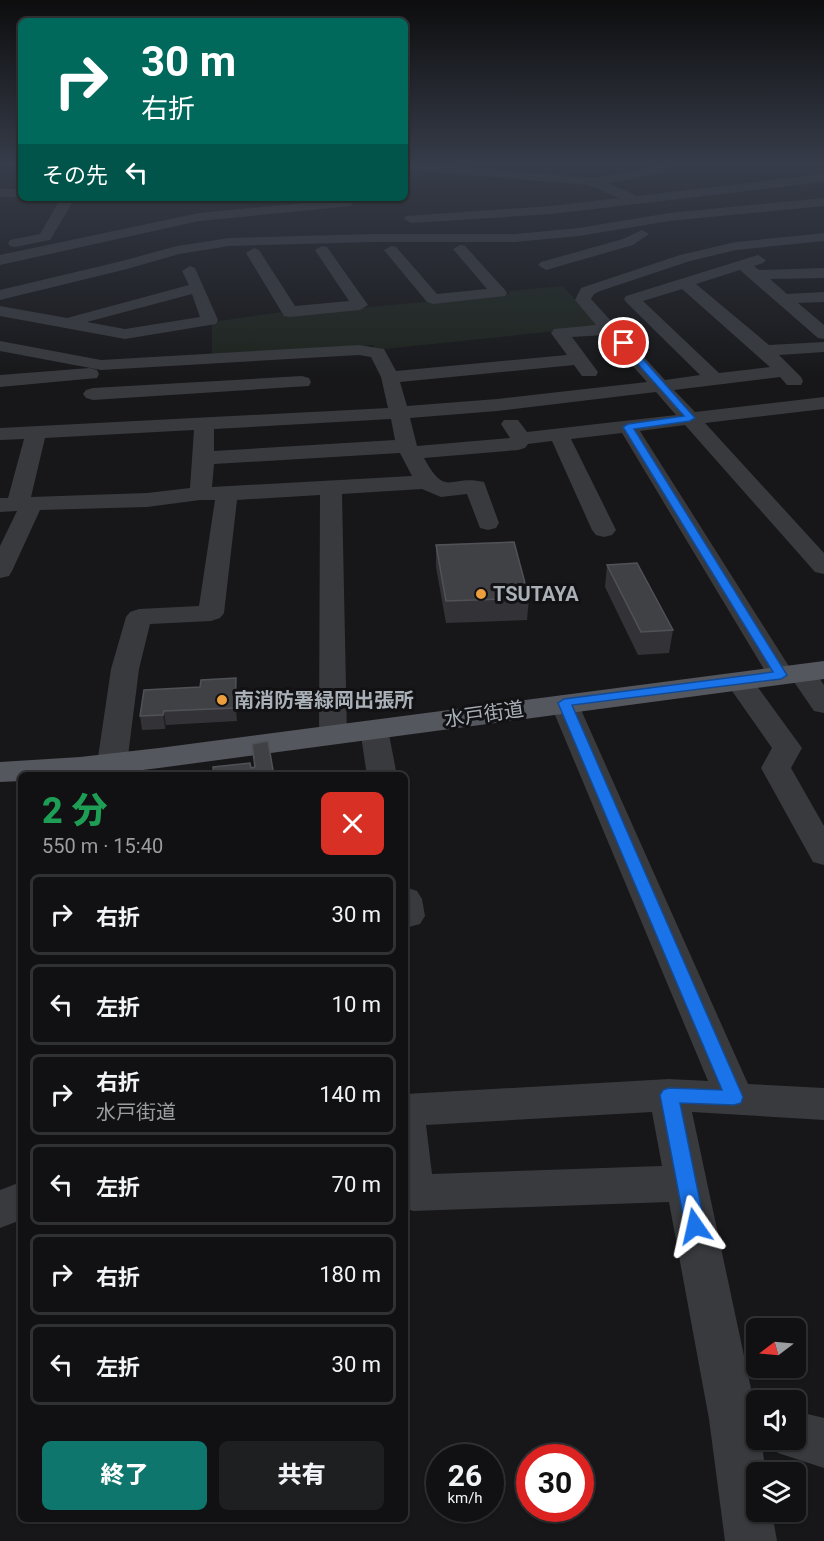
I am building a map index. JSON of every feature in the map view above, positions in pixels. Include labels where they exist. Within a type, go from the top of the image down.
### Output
[{"type":"main road","name":"水戸街道","points":[[0,772],[112,764],[802,672]]},
{"type":"street","points":[[0,247],[45,237]]},
{"type":"street","points":[[0,260],[107,237]]},
{"type":"street","points":[[107,252],[181,237]]},
{"type":"street","points":[[224,237],[240,250],[290,312],[360,305],[322,250]]},
{"type":"street","points":[[385,237],[433,299],[499,293],[460,249]]},
{"type":"street","points":[[0,295],[177,250],[322,250],[392,244],[460,249],[516,237]]},
{"type":"street","points":[[0,310],[240,250],[516,237],[560,278]]},
{"type":"street","points":[[546,264],[602,250],[628,242],[635,237]]},
{"type":"street","points":[[824,237],[760,242],[719,250],[594,288],[579,296],[663,386],[824,567]]},
{"type":"street","points":[[699,242],[719,250]]},
{"type":"street","points":[[714,379],[632,299],[742,264],[824,253]]},
{"type":"street","points":[[0,310],[125,334],[210,320],[186,263]]},
{"type":"street","points":[[742,264],[758,275],[824,334]]},
{"type":"street","points":[[42,268],[64,280]]},
{"type":"street","points":[[758,275],[824,273]]},
{"type":"street","points":[[684,282],[765,351],[819,403]]},
{"type":"street","points":[[65,322],[198,288]]},
{"type":"street","points":[[782,298],[824,297]]},
{"type":"street","points":[[607,393],[578,359],[560,333],[611,329]]},
{"type":"street","points":[[0,346],[97,369]]},
{"type":"street","points":[[765,351],[824,347]]},
{"type":"street","points":[[0,381],[97,369],[360,350],[378,353],[390,377],[409,449],[426,482]]},
{"type":"street","points":[[300,354],[308,417]]},
{"type":"street","points":[[390,377],[578,359]]},
{"type":"street","points":[[90,429],[97,369]]},
{"type":"street","points":[[0,434],[204,424],[497,405],[785,371]]},
{"type":"street","points":[[93,394],[302,382]]},
{"type":"street","points":[[521,439],[819,403]]},
{"type":"street","points":[[497,405],[521,439]]},
{"type":"street","points":[[201,493],[204,424]]},
{"type":"street","points":[[628,427],[824,705]]},
{"type":"street","points":[[0,571],[36,432]]},
{"type":"street","points":[[559,435],[604,530]]},
{"type":"street","points":[[204,458],[518,444],[521,439]]},
{"type":"street","points":[[16,505],[147,500],[201,493],[227,494],[426,482],[441,490],[476,488],[488,523]]},
{"type":"street","points":[[331,488],[333,735]]},
{"type":"street","points":[[112,764],[125,669],[139,618],[210,613],[227,494]]},
{"type":"street","points":[[739,681],[788,748],[776,768],[824,854]]},
{"type":"street","points":[[564,703],[734,1097]]},
{"type":"street","points":[[374,729],[381,772]]},
{"type":"street","points":[[669,1095],[687,1183],[744,1422],[751,1541]]},
{"type":"street","points":[[408,1111],[669,1095],[824,1104]]},
{"type":"street","points":[[408,1142],[413,1193],[687,1183]]},
{"type":"street","points":[[0,1209],[18,1202]]},
{"type":"street","points":[[806,1439],[824,1443]]},
{"type":"shaded area","points":[[563,286],[598,324],[595,327],[375,350],[373,345],[212,355],[212,322],[282,312],[283,315],[509,294],[509,291]]},
{"type":"building","points":[[514,542],[529,598],[446,601],[436,545]]},
{"type":"building","points":[[637,563],[673,630],[641,632],[607,565]]},
{"type":"building","points":[[236,678],[235,708],[164,711],[163,715],[140,716],[144,690],[200,687],[201,680]]},
{"type":"building","points":[[268,741],[273,772],[214,772],[213,767],[250,763],[251,768],[255,767],[252,744]]},
{"type":"place","name":"TSUTAYA","points":[[481,594]]},
{"type":"place","name":"南消防署緑岡出張所","points":[[222,700]]},
{"type":"route","points":[[624,343],[690,418],[628,427],[781,675],[564,703],[734,1097],[669,1095],[695,1226]]}]
